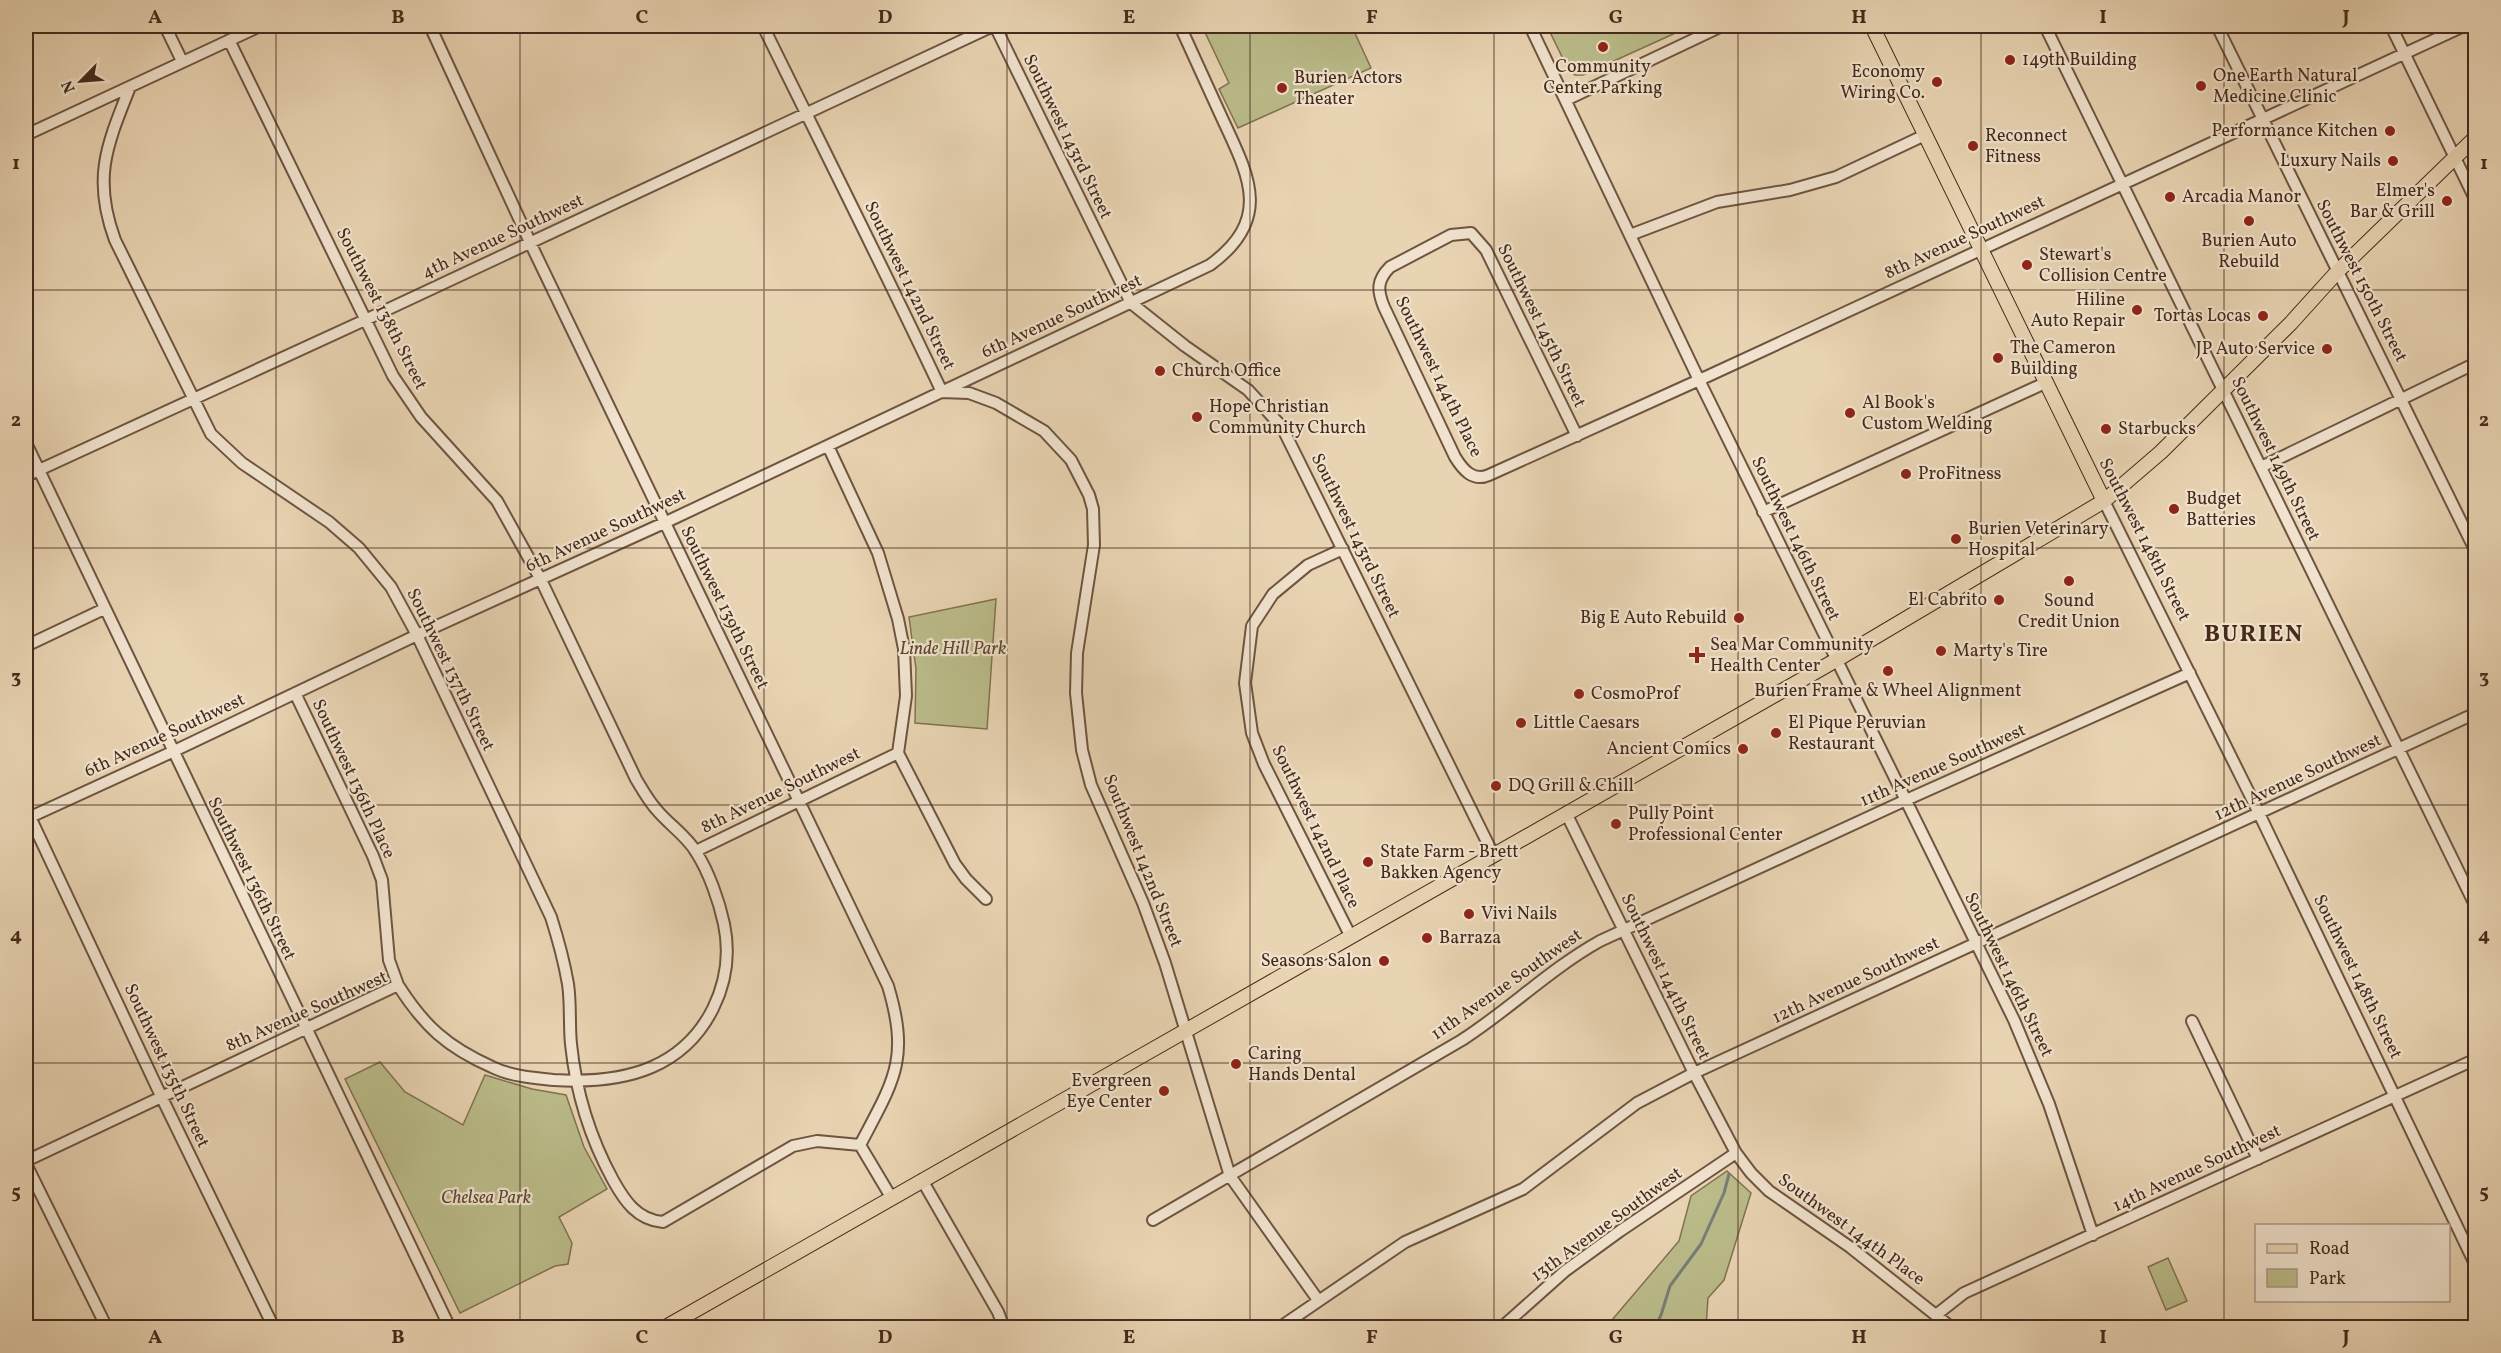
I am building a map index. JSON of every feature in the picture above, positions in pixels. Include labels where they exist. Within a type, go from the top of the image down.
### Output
[{"type":"main road","name":"Southwest 148th Street","points":[[1872,26],[2104,501]]},
{"type":"main road","points":[[664,1328],[1838,659],[2104,501],[2162,452],[2291,323],[2338,271],[2475,137]]},
{"type":"street","points":[[165,26],[182,61]]},
{"type":"street","points":[[26,135],[260,26]]},
{"type":"street","name":"Southwest 139th Street","points":[[430,26],[530,243],[888,986],[896,1012],[899,1036],[892,1083],[860,1145]]},
{"type":"street","name":"Southwest 142nd Street","points":[[763,26],[862,223],[942,392],[969,393],[996,403],[1044,431],[1071,460],[1089,495],[1094,517],[1094,544],[1076,673],[1077,715],[1091,785],[1143,903],[1187,1030],[1230,1176],[1318,1300]]},
{"type":"street","name":"4th Avenue Southwest","points":[[26,476],[994,26]]},
{"type":"street","name":"Southwest 143rd Street","points":[[994,26],[1131,303],[1185,346],[1248,390],[1266,407],[1282,428],[1494,856]]},
{"type":"street","name":"6th Avenue Southwest","points":[[28,818],[1199,272],[1219,259],[1236,242],[1246,221],[1251,192],[1242,162],[1180,26]]},
{"type":"street","name":"Southwest 146th Street","points":[[1530,26],[1763,512],[1828,644],[1838,659],[2033,1063],[2093,1235]]},
{"type":"street","points":[[1566,100],[1722,26]]},
{"type":"street","name":"Southwest 149th Street","points":[[2045,26],[2475,907]]},
{"type":"street","name":"Southwest 150th Street","points":[[2217,26],[2402,398],[2475,552]]},
{"type":"street","points":[[2391,26],[2475,201]]},
{"type":"street","name":"8th Avenue Southwest","points":[[1479,478],[1577,436],[2464,26]]},
{"type":"street","name":"Southwest 138th Street","points":[[230,40],[365,320],[404,394],[421,417],[497,501],[541,580],[636,779],[656,809],[696,851]]},
{"type":"street","name":"Southwest 137th Street","points":[[130,87],[105,156],[102,186],[106,215],[115,240],[204,423],[220,445],[242,463],[329,522],[359,548],[391,587],[417,635],[551,917],[568,986],[571,1043],[581,1104],[589,1130],[618,1189],[643,1218],[663,1222],[793,1146],[817,1141],[860,1145]]},
{"type":"street","points":[[1630,235],[1707,205],[1790,190],[1836,177],[1925,135]]},
{"type":"street","name":"Southwest 144th Place","points":[[1471,233],[1451,236],[1390,267],[1379,283],[1379,294],[1455,457],[1467,473],[1479,478]]},
{"type":"street","name":"Southwest 145th Street","points":[[1471,233],[1485,250],[1577,436]]},
{"type":"street","points":[[2261,467],[2475,363]]},
{"type":"street","points":[[1763,512],[2045,383]]},
{"type":"street","name":"Southwest 136th Street","points":[[26,443],[305,1030],[450,1328]]},
{"type":"street","points":[[828,446],[878,553],[898,619],[904,649],[906,696],[897,753],[955,864],[986,899]]},
{"type":"street","name":"Southwest 148th Street","points":[[2104,501],[2259,814],[2475,1266]]},
{"type":"street","name":"Southwest 142nd Place","points":[[1343,549],[1308,565],[1273,594],[1252,626],[1245,683],[1252,733],[1264,764],[1351,937]]},
{"type":"street","points":[[26,646],[104,609]]},
{"type":"street","name":"11th Avenue Southwest","points":[[1153,1220],[1462,1040],[1580,952],[1906,800],[2190,672]]},
{"type":"street","name":"Southwest 136th Place","points":[[295,693],[382,880],[389,960],[398,985]]},
{"type":"street","name":"12th Avenue Southwest","points":[[1279,1328],[1404,1242],[1523,1189],[1637,1104],[1694,1073],[2475,713]]},
{"type":"street","name":"8th Avenue Southwest","points":[[26,1163],[398,985],[415,1013],[430,1028],[447,1042],[494,1068],[533,1078],[577,1081],[615,1078],[653,1066],[670,1057],[688,1042],[711,1012],[721,993],[727,949],[724,925],[717,899],[696,851],[897,753]]},
{"type":"street","name":"Southwest 144th Street","points":[[1566,813],[1736,1153]]},
{"type":"street","name":"Southwest 135th Street","points":[[28,818],[274,1328]]},
{"type":"street","points":[[2192,1021],[2258,1159]]},
{"type":"street","name":"14th Avenue Southwest","points":[[1936,1315],[1952,1300],[1964,1293],[2475,1059]]},
{"type":"street","points":[[860,1145],[891,1197]]},
{"type":"street","name":"Southwest 144th Place","points":[[1736,1153],[1769,1191],[1850,1247],[1952,1328]]},
{"type":"street","name":"13th Avenue Southwest","points":[[1501,1328],[1565,1271],[1736,1153]]},
{"type":"street","points":[[26,1163],[107,1328]]},
{"type":"street","points":[[922,1180],[998,1312],[1004,1328]]},
{"type":"green space","points":[[1202,26],[1360,26],[1353,29],[1371,68],[1238,128],[1219,89],[1229,83]]},
{"type":"green space","name":"Community Center Parking","points":[[1547,26],[1691,26],[1583,75],[1575,75],[1568,69]]},
{"type":"green space","name":"Linde Hill Park","points":[[996,599],[987,729],[915,723],[916,669],[909,617]]},
{"type":"green space","name":"Chelsea Park","points":[[380,1062],[405,1092],[463,1125],[485,1075],[532,1089],[566,1095],[584,1147],[607,1189],[559,1217],[572,1243],[568,1264],[555,1266],[460,1313],[345,1079]]},
{"type":"green space","points":[[1727,1171],[1751,1193],[1724,1280],[1708,1298],[1706,1327],[1606,1327],[1679,1241],[1691,1196]]},
{"type":"green space","points":[[2168,1258],[2187,1301],[2166,1310],[2148,1267]]},
{"type":"waterway","points":[[1655,1328],[1670,1286],[1701,1244],[1724,1193],[1729,1174]]},
{"type":"place","name":"Community Center Parking","points":[[1603,47]]},
{"type":"place","name":"149th Building","points":[[2010,60]]},
{"type":"place","name":"Economy Wiring Co.","points":[[1937,82]]},
{"type":"place","name":"One Earth Natural Medicine Clinic","points":[[2201,86]]},
{"type":"place","name":"Burien Actors Theater","points":[[1282,88]]},
{"type":"place","name":"Performance Kitchen","points":[[2390,131]]},
{"type":"place","name":"Reconnect Fitness","points":[[1973,146]]},
{"type":"place","name":"Luxury Nails","points":[[2393,161]]},
{"type":"place","name":"Arcadia Manor","points":[[2170,197]]},
{"type":"place","name":"Elmer's Bar & Grill","points":[[2447,201]]},
{"type":"place","name":"Burien Auto Rebuild","points":[[2249,221]]},
{"type":"place","name":"Stewart's Collision Centre","points":[[2027,265]]},
{"type":"place","name":"Hiline Auto Repair","points":[[2137,310]]},
{"type":"place","name":"Tortas Locas","points":[[2263,316]]},
{"type":"place","name":"JP Auto Service","points":[[2327,349]]},
{"type":"place","name":"The Cameron Building","points":[[1998,358]]},
{"type":"place","name":"Church Office","points":[[1160,371]]},
{"type":"place","name":"Al Book's Custom Welding","points":[[1850,413]]},
{"type":"place","name":"Hope Christian Community Church","points":[[1197,417]]},
{"type":"place","name":"Starbucks","points":[[2106,429]]},
{"type":"place","name":"ProFitness","points":[[1906,474]]},
{"type":"place","name":"Budget Batteries","points":[[2174,509]]},
{"type":"place","name":"Burien Veterinary Hospital","points":[[1956,539]]},
{"type":"place","name":"Sound Credit Union","points":[[2069,581]]},
{"type":"place","name":"El Cabrito","points":[[1999,600]]},
{"type":"place","name":"Big E Auto Rebuild","points":[[1739,618]]},
{"type":"place","name":"Marty's Tire","points":[[1941,651]]},
{"type":"place","name":"Sea Mar Community Health Center","points":[[1697,655]]},
{"type":"place","name":"Burien Frame & Wheel Alignment","points":[[1888,671]]},
{"type":"place","name":"CosmoProf","points":[[1579,694]]},
{"type":"place","name":"Little Caesars","points":[[1521,723]]},
{"type":"place","name":"El Pique Peruvian Restaurant","points":[[1776,733]]},
{"type":"place","name":"Ancient Comics","points":[[1743,749]]},
{"type":"place","name":"DQ Grill & Chill","points":[[1496,786]]},
{"type":"place","name":"Pully Point Professional Center","points":[[1616,824]]},
{"type":"place","name":"State Farm - Brett Bakken Agency","points":[[1368,862]]},
{"type":"place","name":"Vivi Nails","points":[[1469,914]]},
{"type":"place","name":"Barraza","points":[[1427,938]]},
{"type":"place","name":"Seasons Salon","points":[[1384,961]]},
{"type":"place","name":"Caring Hands Dental","points":[[1236,1064]]},
{"type":"place","name":"Evergreen Eye Center","points":[[1164,1091]]},
{"type":"district","name":"BURIEN","points":[[2254,635]]}]
